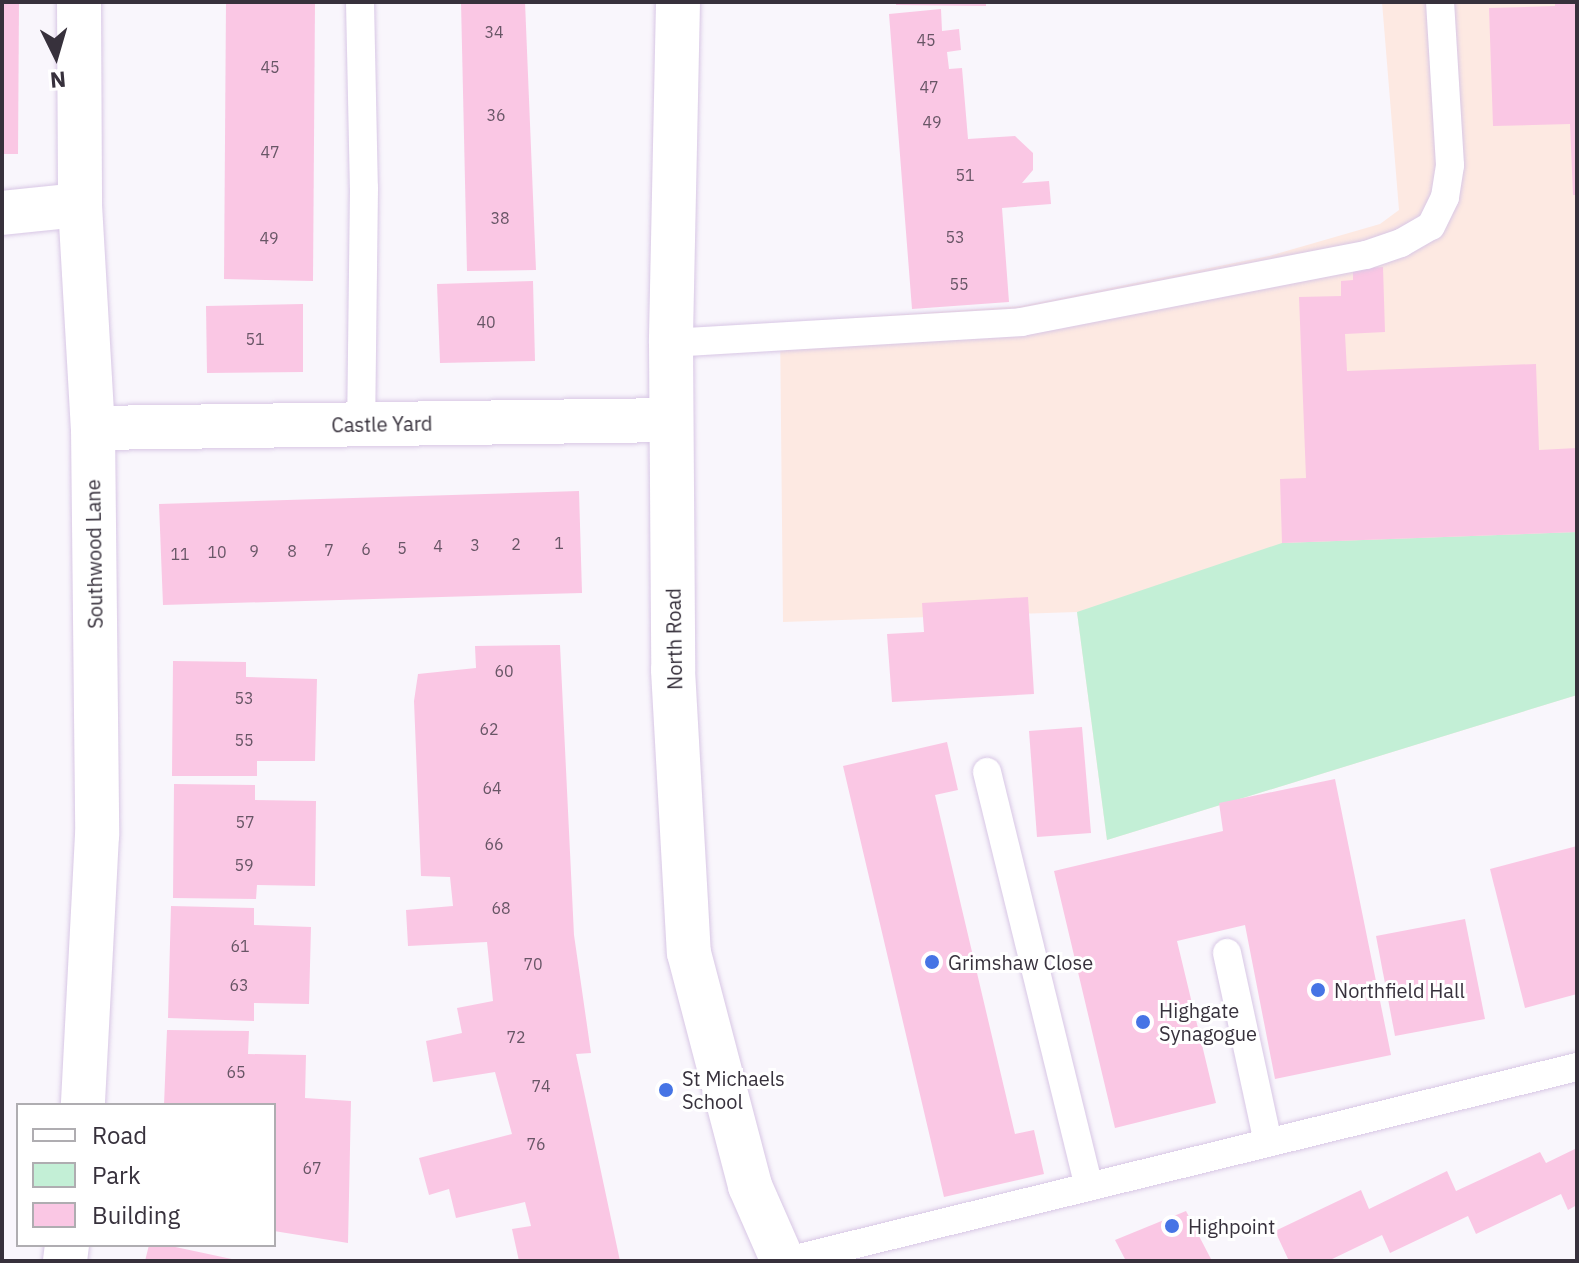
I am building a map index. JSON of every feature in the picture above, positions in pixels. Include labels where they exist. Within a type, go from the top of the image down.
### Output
[{"type":"main road","name":"Southwood Lane","points":[[79,2],[80,205],[93,428],[97,835],[83,1103]]},
{"type":"main road","name":"North Road","points":[[678,2],[671,343],[673,670],[689,953],[750,1186],[785,1261]]},
{"type":"main road","points":[[2,213],[80,205]]},
{"type":"main road","name":"Castle Yard","points":[[93,428],[671,420]]},
{"type":"lane","points":[[360,2],[364,188],[361,424]]},
{"type":"lane","points":[[671,343],[1021,322],[1366,255],[1401,243],[1431,226],[1445,197],[1450,165],[1440,2]]},
{"type":"lane","points":[[987,772],[1089,1187]]},
{"type":"lane","points":[[1227,953],[1268,1143]]},
{"type":"lane","points":[[785,1261],[1577,1067]]},
{"type":"shaded area","points":[[1382,2],[1577,2],[1577,695],[1107,840],[1077,612],[783,622],[780,323],[1021,306],[1269,256],[1380,224],[1399,210]]},
{"type":"green space","points":[[1577,532],[1577,695],[1107,840],[1077,612],[1282,543]]},
{"type":"building","points":[[2,2],[19,2],[18,154],[2,154]]},
{"type":"building","points":[[226,2],[315,2],[313,281],[224,279]]},
{"type":"building","points":[[461,2],[525,2],[536,270],[467,271]]},
{"type":"building","points":[[896,2],[986,2],[986,6],[896,5]]},
{"type":"building","points":[[1555,2],[1577,2],[1577,195],[1573,195],[1570,124],[1493,126],[1489,8],[1555,6]]},
{"type":"building","points":[[941,9],[942,31],[959,29],[961,50],[947,52],[949,69],[962,68],[968,139],[1015,136],[1033,153],[1033,170],[1022,183],[1049,181],[1051,204],[1002,208],[1009,302],[912,309],[889,14]]},
{"type":"building","points":[[1383,267],[1385,332],[1345,334],[1347,371],[1536,364],[1539,450],[1577,448],[1577,532],[1282,543],[1280,479],[1306,478],[1299,297],[1341,296],[1341,281],[1353,280],[1353,269]]},
{"type":"building","points":[[533,281],[535,361],[440,363],[437,284]]},
{"type":"building","points":[[303,304],[303,372],[207,373],[206,306]]},
{"type":"building","points":[[579,491],[582,593],[163,605],[159,504]]},
{"type":"building","points":[[1028,597],[1034,694],[892,702],[887,634],[924,632],[922,603]]},
{"type":"building","points":[[560,645],[574,935],[591,1053],[576,1054],[620,1261],[519,1261],[512,1229],[531,1226],[525,1202],[456,1218],[449,1189],[429,1195],[419,1158],[512,1134],[495,1072],[433,1082],[426,1041],[462,1033],[457,1008],[493,1001],[487,942],[408,946],[406,910],[453,906],[450,877],[421,876],[414,701],[418,674],[476,668],[475,646]]},
{"type":"building","points":[[173,661],[246,662],[246,677],[317,679],[315,761],[257,761],[257,776],[172,776]]},
{"type":"building","points":[[1082,727],[1091,833],[1037,837],[1029,731]]},
{"type":"building","name":"Grimshaw Close","points":[[947,742],[958,790],[935,795],[1015,1134],[1034,1130],[1044,1174],[944,1197],[843,766]]},
{"type":"building","points":[[1335,779],[1391,1055],[1275,1079],[1245,925],[1177,941],[1216,1103],[1115,1128],[1054,871],[1223,831],[1219,803]]},
{"type":"building","points":[[174,784],[255,785],[255,800],[316,801],[315,886],[257,885],[256,899],[173,898]]},
{"type":"building","points":[[1577,846],[1577,994],[1525,1008],[1490,869]]},
{"type":"building","points":[[171,906],[254,908],[254,925],[311,927],[309,1004],[254,1003],[254,1021],[168,1018]]},
{"type":"building","points":[[1465,919],[1485,1019],[1395,1036],[1376,936]]},
{"type":"building","points":[[167,1030],[249,1031],[248,1054],[306,1055],[305,1098],[351,1101],[348,1243],[276,1231],[276,1103],[164,1103]]},
{"type":"building","points":[[1577,1148],[1577,1205],[1568,1210],[1561,1194],[1476,1234],[1468,1216],[1390,1253],[1382,1235],[1328,1261],[1289,1261],[1275,1231],[1361,1190],[1369,1209],[1447,1171],[1456,1191],[1540,1152],[1546,1163]]},
{"type":"building","name":"Highpoint","points":[[1186,1211],[1212,1261],[1126,1261],[1115,1240]]},
{"type":"building","points":[[148,1247],[175,1247],[241,1261],[145,1261]]},
{"type":"place","name":"Grimshaw Close","points":[[932,962]]},
{"type":"place","name":"Northfield Hall","points":[[1318,990]]},
{"type":"place","name":"Highgate Synagogue","points":[[1143,1022]]},
{"type":"place","name":"St Michaels School","points":[[666,1090]]},
{"type":"place","name":"Highpoint","points":[[1172,1226]]}]
